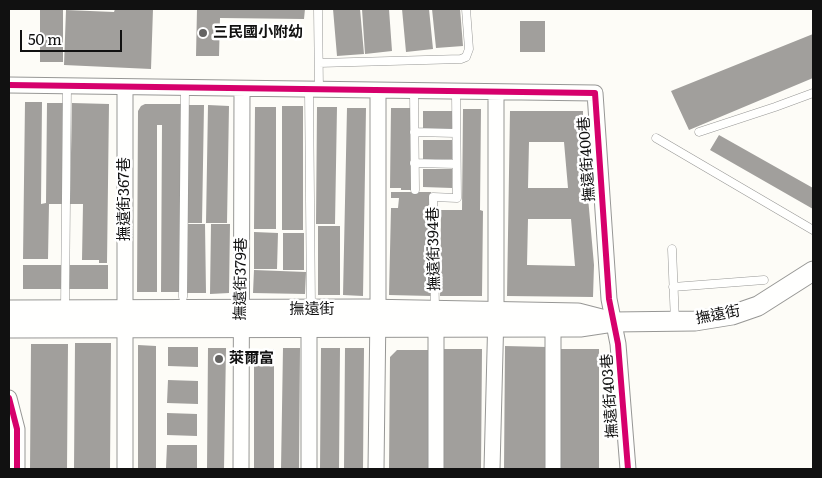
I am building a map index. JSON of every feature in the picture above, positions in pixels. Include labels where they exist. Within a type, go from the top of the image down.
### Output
[{"type":"street","points":[[9,85],[496,93],[492,469]]},
{"type":"street","name":"撫遠街367巷","points":[[124,469],[125,87]]},
{"type":"street","name":"撫遠街379巷","points":[[241,469],[242,89]]},
{"type":"street","points":[[376,469],[378,91]]},
{"type":"street","name":"撫遠街400巷","points":[[496,93],[595,93],[609,294],[613,322]]},
{"type":"street","name":"撫遠街","points":[[495,319],[553,327],[587,327],[613,322],[695,321],[732,315],[758,306],[813,272]]},
{"type":"street","name":"撫遠街","points":[[9,310],[65,310],[125,319]]},
{"type":"street","name":"撫遠街","points":[[9,328],[125,319],[495,319],[578,313],[613,322]]},
{"type":"street","points":[[309,469],[310,319]]},
{"type":"street","points":[[435,319],[436,469]]},
{"type":"street","name":"撫遠街403巷","points":[[613,322],[619,350],[628,469]]},
{"type":"street","points":[[553,327],[553,469]]},
{"type":"street","points":[[9,398],[17,429],[17,469]]},
{"type":"lane","points":[[310,319],[314,90],[319,63],[318,9]]},
{"type":"lane","points":[[319,63],[461,59],[466,57],[469,49],[466,9]]},
{"type":"lane","points":[[65,310],[67,86]]},
{"type":"lane","points":[[183,297],[185,88]]},
{"type":"lane","points":[[414,92],[415,190]]},
{"type":"lane","name":"撫遠街394巷","points":[[435,319],[433,197],[457,198],[456,92]]},
{"type":"lane","points":[[699,132],[813,93]]},
{"type":"lane","points":[[414,132],[456,133]]},
{"type":"lane","points":[[656,138],[813,230]]},
{"type":"lane","points":[[414,163],[456,164]]},
{"type":"lane","points":[[672,249],[675,322]]},
{"type":"lane","points":[[673,287],[764,280]]},
{"type":"building","points":[[40,9],[63,9],[63,62],[40,62]]},
{"type":"building","points":[[115,9],[153,9],[151,69],[64,65],[66,10],[114,12]]},
{"type":"building","points":[[197,9],[305,9],[304,19],[220,18],[219,56],[196,56]]},
{"type":"building","points":[[333,9],[360,9],[364,54],[337,56]]},
{"type":"building","points":[[362,9],[389,9],[392,51],[365,54]]},
{"type":"building","points":[[402,9],[429,9],[433,49],[406,52]]},
{"type":"building","points":[[432,9],[460,9],[463,46],[436,48]]},
{"type":"building","points":[[520,21],[545,21],[545,52],[520,52]]},
{"type":"building","points":[[813,34],[813,78],[689,130],[671,91]]},
{"type":"building","points":[[25,102],[42,102],[41,204],[46,203],[47,103],[63,103],[62,204],[49,204],[48,259],[23,259]]},
{"type":"building","points":[[72,103],[109,104],[107,263],[99,263],[99,260],[82,260],[83,204],[70,204]]},
{"type":"building","points":[[145,104],[181,104],[180,292],[161,292],[162,125],[157,125],[157,292],[137,292],[138,111]]},
{"type":"building","points":[[188,105],[204,105],[202,223],[187,223]]},
{"type":"building","points":[[208,105],[229,106],[227,223],[206,223]]},
{"type":"building","points":[[282,106],[303,106],[303,230],[282,230]]},
{"type":"building","points":[[255,107],[276,107],[276,229],[254,229]]},
{"type":"building","points":[[317,107],[337,107],[335,224],[316,224]]},
{"type":"building","points":[[347,108],[366,108],[363,296],[343,295]]},
{"type":"building","points":[[391,108],[412,108],[412,190],[390,188]]},
{"type":"building","points":[[463,109],[481,109],[480,210],[483,211],[482,296],[440,296],[441,210],[462,210]]},
{"type":"building","points":[[423,111],[453,111],[452,130],[423,130]]},
{"type":"building","points":[[510,111],[583,111],[583,141],[594,265],[593,297],[507,296]],"holes":[[[529,142],[564,142],[568,188],[528,188]],[[528,219],[571,219],[575,266],[527,265]]]},
{"type":"building","points":[[719,135],[813,188],[813,209],[710,150]]},
{"type":"building","points":[[423,140],[452,140],[452,159],[423,159]]},
{"type":"building","points":[[423,169],[452,169],[452,188],[423,187]]},
{"type":"building","points":[[391,192],[431,192],[431,296],[389,295],[391,208],[398,208],[399,198],[391,198]]},
{"type":"building","points":[[186,224],[205,224],[206,293],[186,293]]},
{"type":"building","points":[[211,224],[230,224],[229,293],[210,294]]},
{"type":"building","points":[[318,226],[340,226],[340,295],[318,295]]},
{"type":"building","points":[[254,232],[278,233],[277,269],[254,269]]},
{"type":"building","points":[[283,233],[304,233],[304,270],[283,270]]},
{"type":"building","points":[[23,265],[62,265],[61,289],[23,289]]},
{"type":"building","points":[[69,265],[108,265],[108,289],[69,289]]},
{"type":"building","points":[[254,270],[306,272],[305,294],[253,293]]},
{"type":"building","points":[[75,343],[111,343],[110,469],[74,469]]},
{"type":"building","points":[[31,344],[68,344],[67,469],[30,469]]},
{"type":"building","points":[[138,345],[156,346],[156,469],[138,469]]},
{"type":"building","points":[[505,346],[547,347],[546,469],[504,469]]},
{"type":"building","points":[[168,347],[198,347],[198,367],[168,366]]},
{"type":"building","points":[[208,348],[226,348],[224,469],[207,469]]},
{"type":"building","points":[[283,348],[300,348],[299,469],[281,469]]},
{"type":"building","points":[[321,348],[340,348],[339,469],[320,469]]},
{"type":"building","points":[[345,348],[364,348],[363,469],[344,469]]},
{"type":"building","points":[[254,349],[274,349],[274,469],[254,469]]},
{"type":"building","points":[[440,349],[482,349],[481,469],[439,469]]},
{"type":"building","points":[[557,349],[599,349],[599,469],[557,469]]},
{"type":"building","points":[[397,350],[432,350],[431,469],[389,469],[390,357]]},
{"type":"building","points":[[168,380],[198,381],[198,404],[167,403]]},
{"type":"building","points":[[167,413],[197,414],[197,436],[167,435]]},
{"type":"building","points":[[167,445],[197,445],[197,468],[166,468]]},
{"type":"cycle path","points":[[9,85],[595,93],[609,299],[618,344],[628,469]]},
{"type":"cycle path","points":[[9,398],[17,429],[17,469]]},
{"type":"place","name":"三民國小附幼","points":[[203,33]]},
{"type":"place","name":"萊爾富","points":[[219,359]]}]
